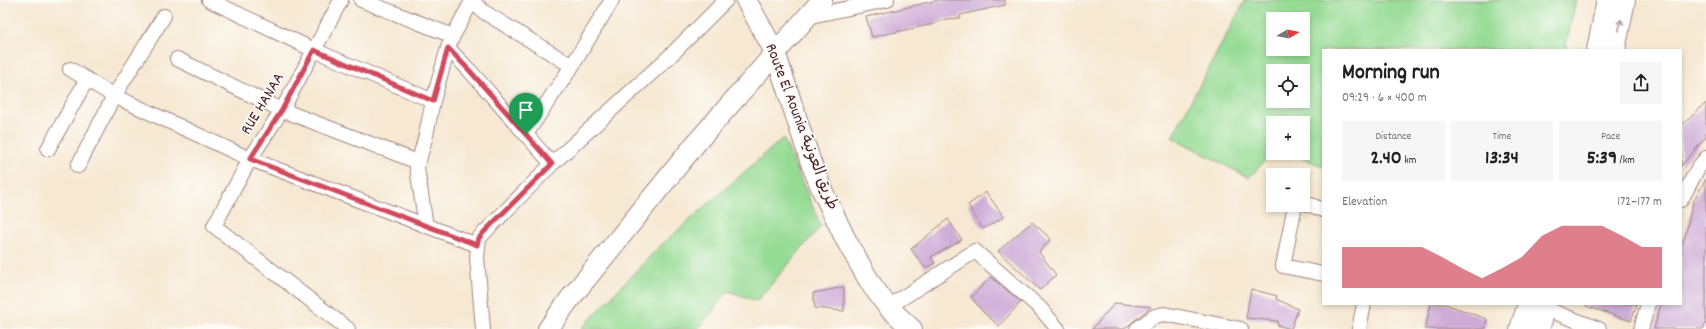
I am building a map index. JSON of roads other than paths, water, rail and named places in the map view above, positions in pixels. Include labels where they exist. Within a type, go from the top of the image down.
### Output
[{"type":"street","points":[[208,0],[314,50],[433,101]]},
{"type":"street","name":"RUE HANAA","points":[[341,0],[282,110],[250,159],[214,226],[348,329]]},
{"type":"street","points":[[362,0],[450,42],[552,164]]},
{"type":"street","points":[[426,226],[416,172],[418,162],[426,135],[433,101],[450,42],[473,0],[484,12],[572,66]]},
{"type":"street","points":[[526,134],[572,66],[612,0]]},
{"type":"street","points":[[483,329],[477,245],[479,238],[552,164],[670,56],[726,0]]},
{"type":"street","name":"Route El Aounia طريق العونية","points":[[746,0],[776,52],[811,163],[846,240],[871,284],[888,307],[912,329]]},
{"type":"street","points":[[548,329],[569,300],[697,142],[822,0]]},
{"type":"street","points":[[806,17],[887,0]]},
{"type":"street","points":[[1597,49],[1607,0]]},
{"type":"street","points":[[1615,49],[1625,0]]},
{"type":"street","points":[[78,166],[114,96],[164,16]]},
{"type":"street","points":[[177,59],[282,110],[418,162]]},
{"type":"street","points":[[70,69],[114,96],[250,159],[477,245]]},
{"type":"street","points":[[48,149],[87,79]]},
{"type":"street","points":[[1682,198],[1698,168],[1706,158]]},
{"type":"street","points":[[1310,205],[1322,210]]},
{"type":"street","points":[[1294,212],[1283,266],[1322,274]]},
{"type":"street","points":[[888,307],[974,251],[1040,308],[1058,329]]},
{"type":"street","points":[[1359,329],[1364,305]]},
{"type":"street","points":[[1520,329],[1539,305]]},
{"type":"street","points":[[1539,305],[1539,329]]},
{"type":"street","points":[[1539,305],[1599,329]]},
{"type":"street","points":[[1641,329],[1648,305]]},
{"type":"street","points":[[1137,329],[1159,315],[1208,326],[1241,329]]}]
